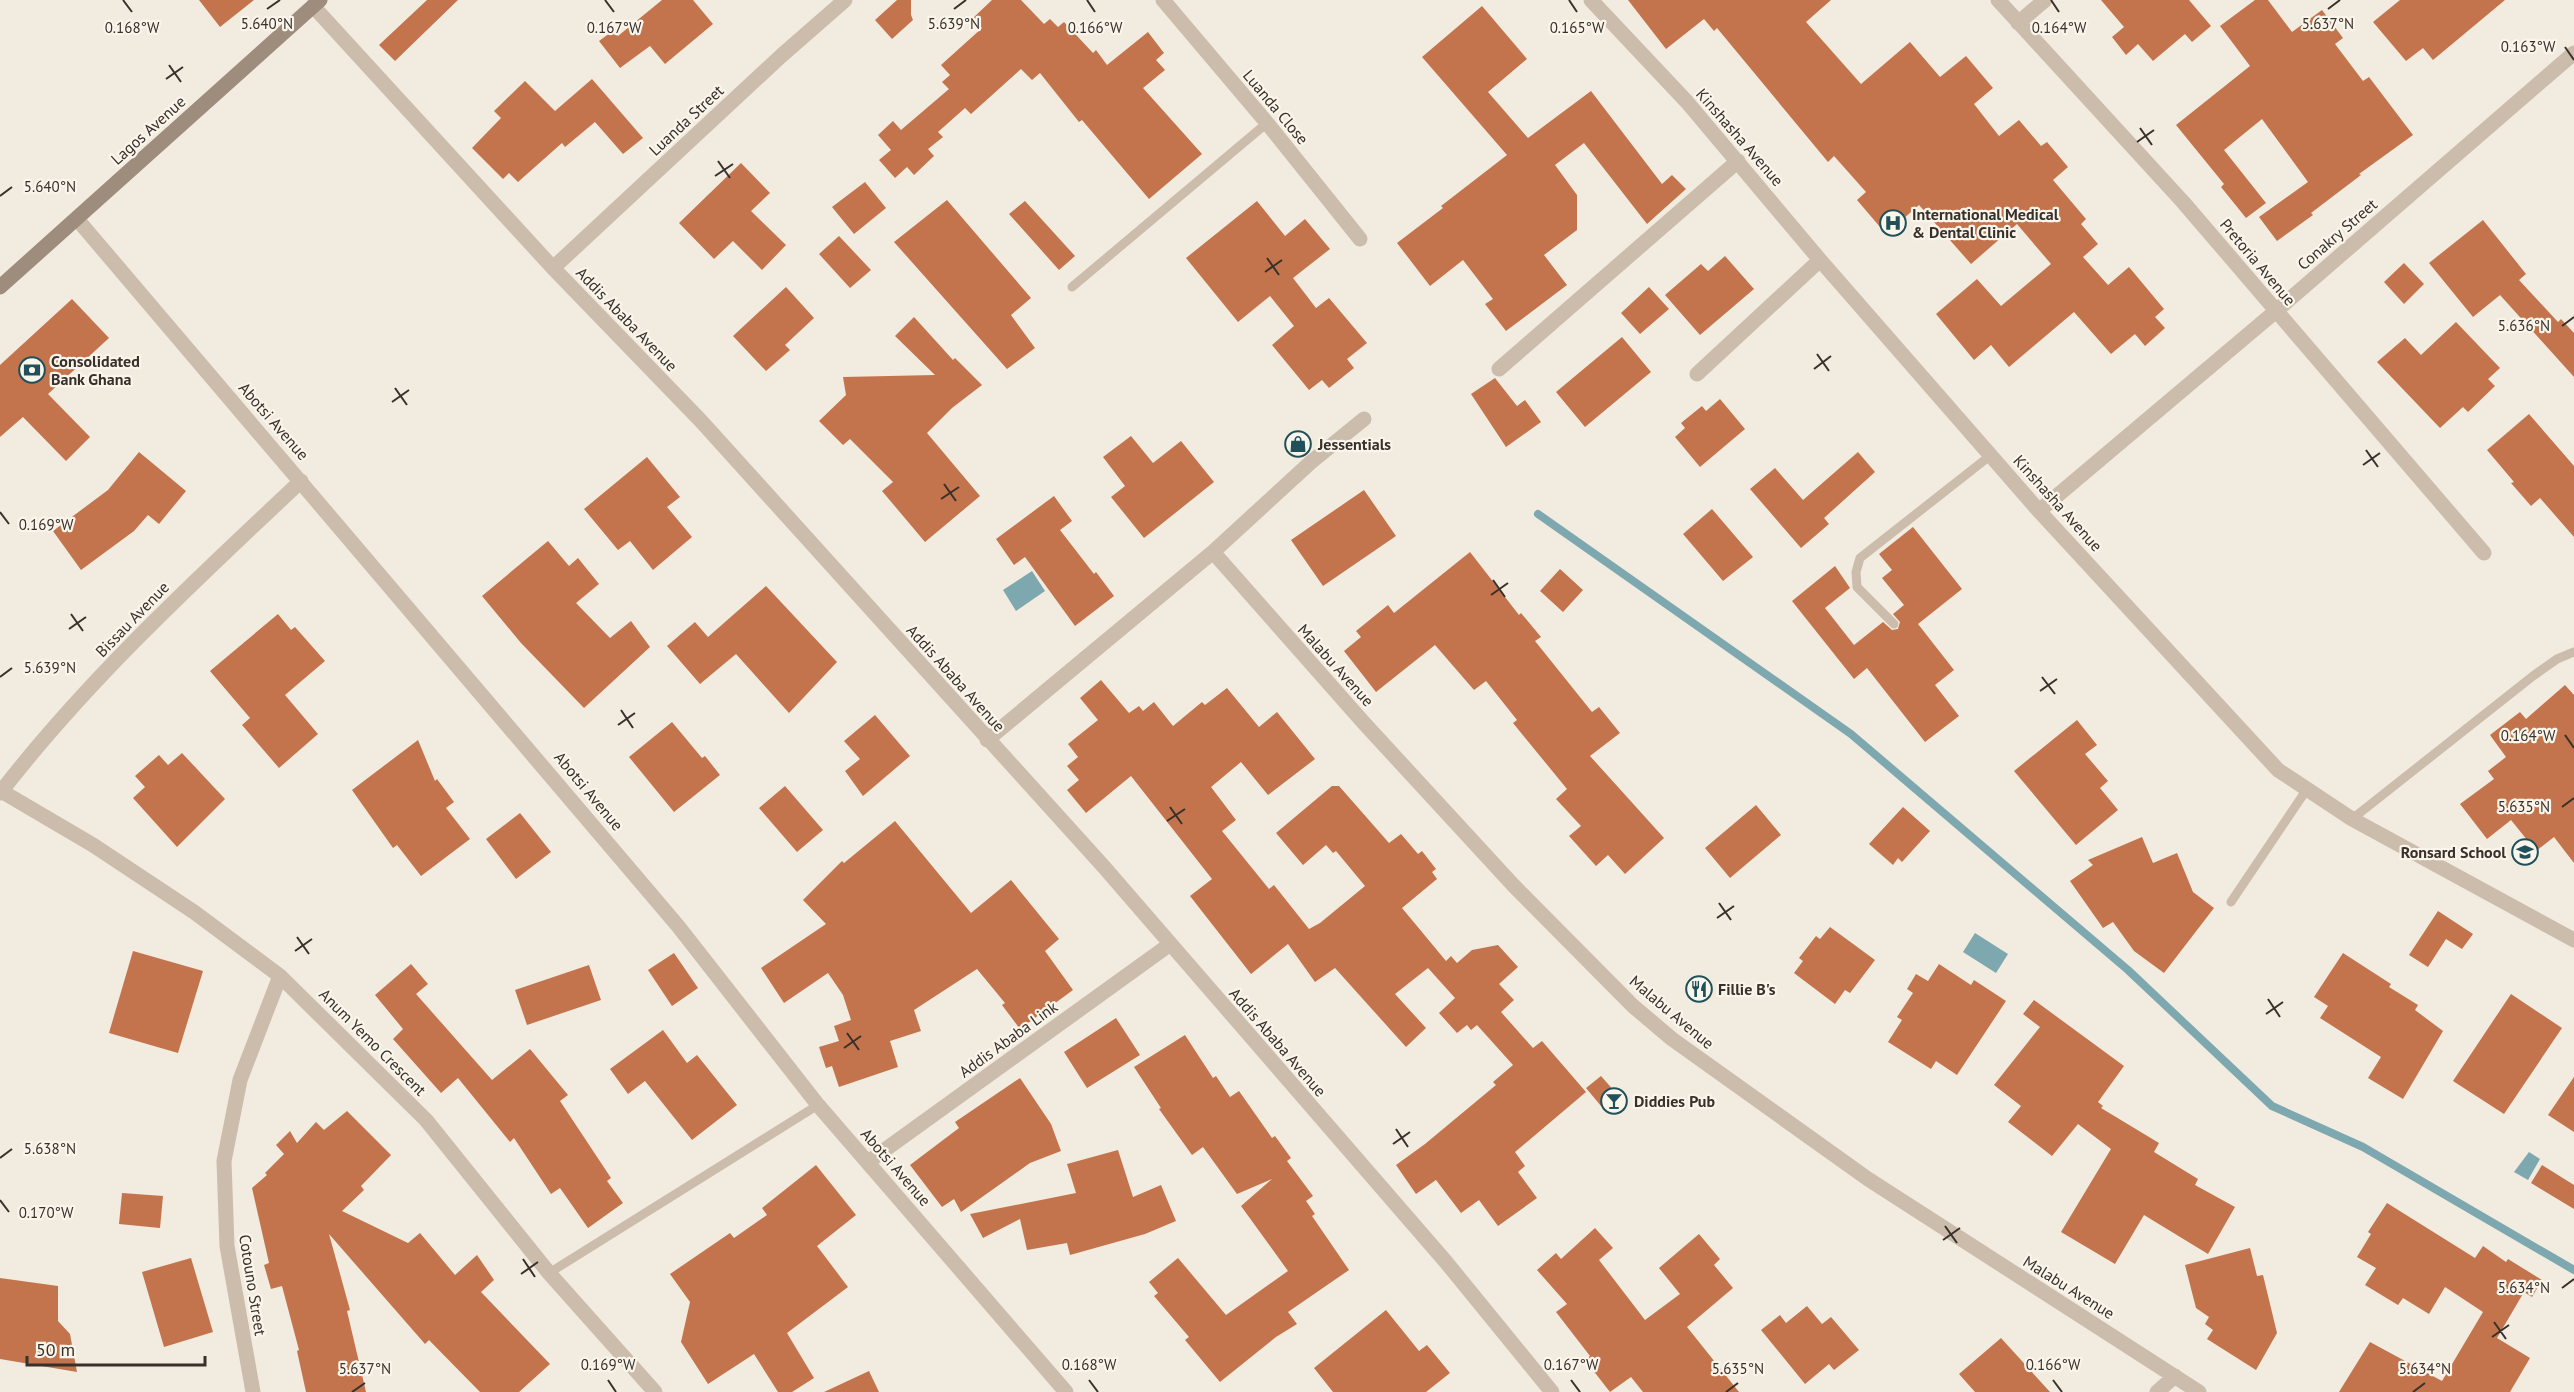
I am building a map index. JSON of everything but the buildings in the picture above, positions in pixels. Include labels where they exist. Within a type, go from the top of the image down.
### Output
[{"type":"street","name":"Luanda Street","points":[[553,268],[781,56],[845,0]]},
{"type":"street","name":"Luanda Close","points":[[1162,0],[1267,123],[1360,239]]},
{"type":"street","name":"Kinshasha Avenue","points":[[1591,0],[1688,102],[1820,260],[2040,511],[2278,770],[2352,819],[2574,940]]},
{"type":"street","name":"Pretoria Avenue","points":[[1998,0],[2184,202],[2484,553]]},
{"type":"street","points":[[2018,22],[2045,0]]},
{"type":"street","name":"Addis Ababa Avenue","points":[[316,3],[553,268],[701,421],[1104,867],[1169,945],[1446,1262],[1552,1392]]},
{"type":"street","name":"Lagos Avenue","points":[[0,287],[316,3]]},
{"type":"street","name":"Conakry Street","points":[[2040,511],[2276,311],[2574,53]]},
{"type":"street","points":[[1499,369],[1738,161]]},
{"type":"street","name":"Abotsi Avenue","points":[[77,219],[678,926],[818,1105],[1066,1392]]},
{"type":"street","points":[[1697,374],[1820,260]]},
{"type":"street","points":[[987,740],[1213,552],[1311,462],[1364,419]]},
{"type":"street","name":"Bissau Avenue","points":[[1,792],[46,736],[154,619],[301,481]]},
{"type":"street","name":"Malabu Avenue","points":[[1213,552],[1363,722],[1514,886],[1633,1006],[1672,1039],[1868,1179],[2199,1392]]},
{"type":"street","name":"Anum Yemo Crescent","points":[[1,792],[93,845],[194,912],[279,976],[426,1120],[549,1273],[655,1392]]},
{"type":"street","name":"Addis Ababa Link","points":[[868,1162],[1169,945]]},
{"type":"street","name":"Cotouno Street","points":[[253,1392],[227,1246],[224,1161],[240,1080],[279,976]]},
{"type":"street","points":[[2157,1392],[2175,1376]]},
{"type":"lane","points":[[1072,287],[1267,123]]},
{"type":"lane","points":[[1894,624],[1857,587],[1856,572],[1860,558],[1990,454]]},
{"type":"lane","points":[[2352,819],[2533,676],[2574,652]]},
{"type":"lane","points":[[2231,902],[2307,789]]},
{"type":"lane","points":[[549,1273],[818,1105]]},
{"type":"water","points":[[1032,571],[1045,591],[1016,611],[1003,590]]},
{"type":"water","points":[[1975,933],[2008,954],[1996,973],[1963,952]]},
{"type":"water","points":[[2529,1152],[2540,1159],[2528,1180],[2514,1172]]},
{"type":"waterway","points":[[1538,514],[1851,734],[2128,970],[2272,1106],[2363,1147],[2574,1270]]},
{"type":"place","name":"International Medical & Dental Clinic","points":[[1893,223]]},
{"type":"place","name":"Consolidated Bank Ghana","points":[[32,370]]},
{"type":"place","name":"Jessentials","points":[[1298,444]]},
{"type":"place","name":"Ronsard School","points":[[2525,852]]},
{"type":"place","name":"Fillie B's","points":[[1699,989]]},
{"type":"place","name":"Diddies Pub","points":[[1614,1101]]}]
